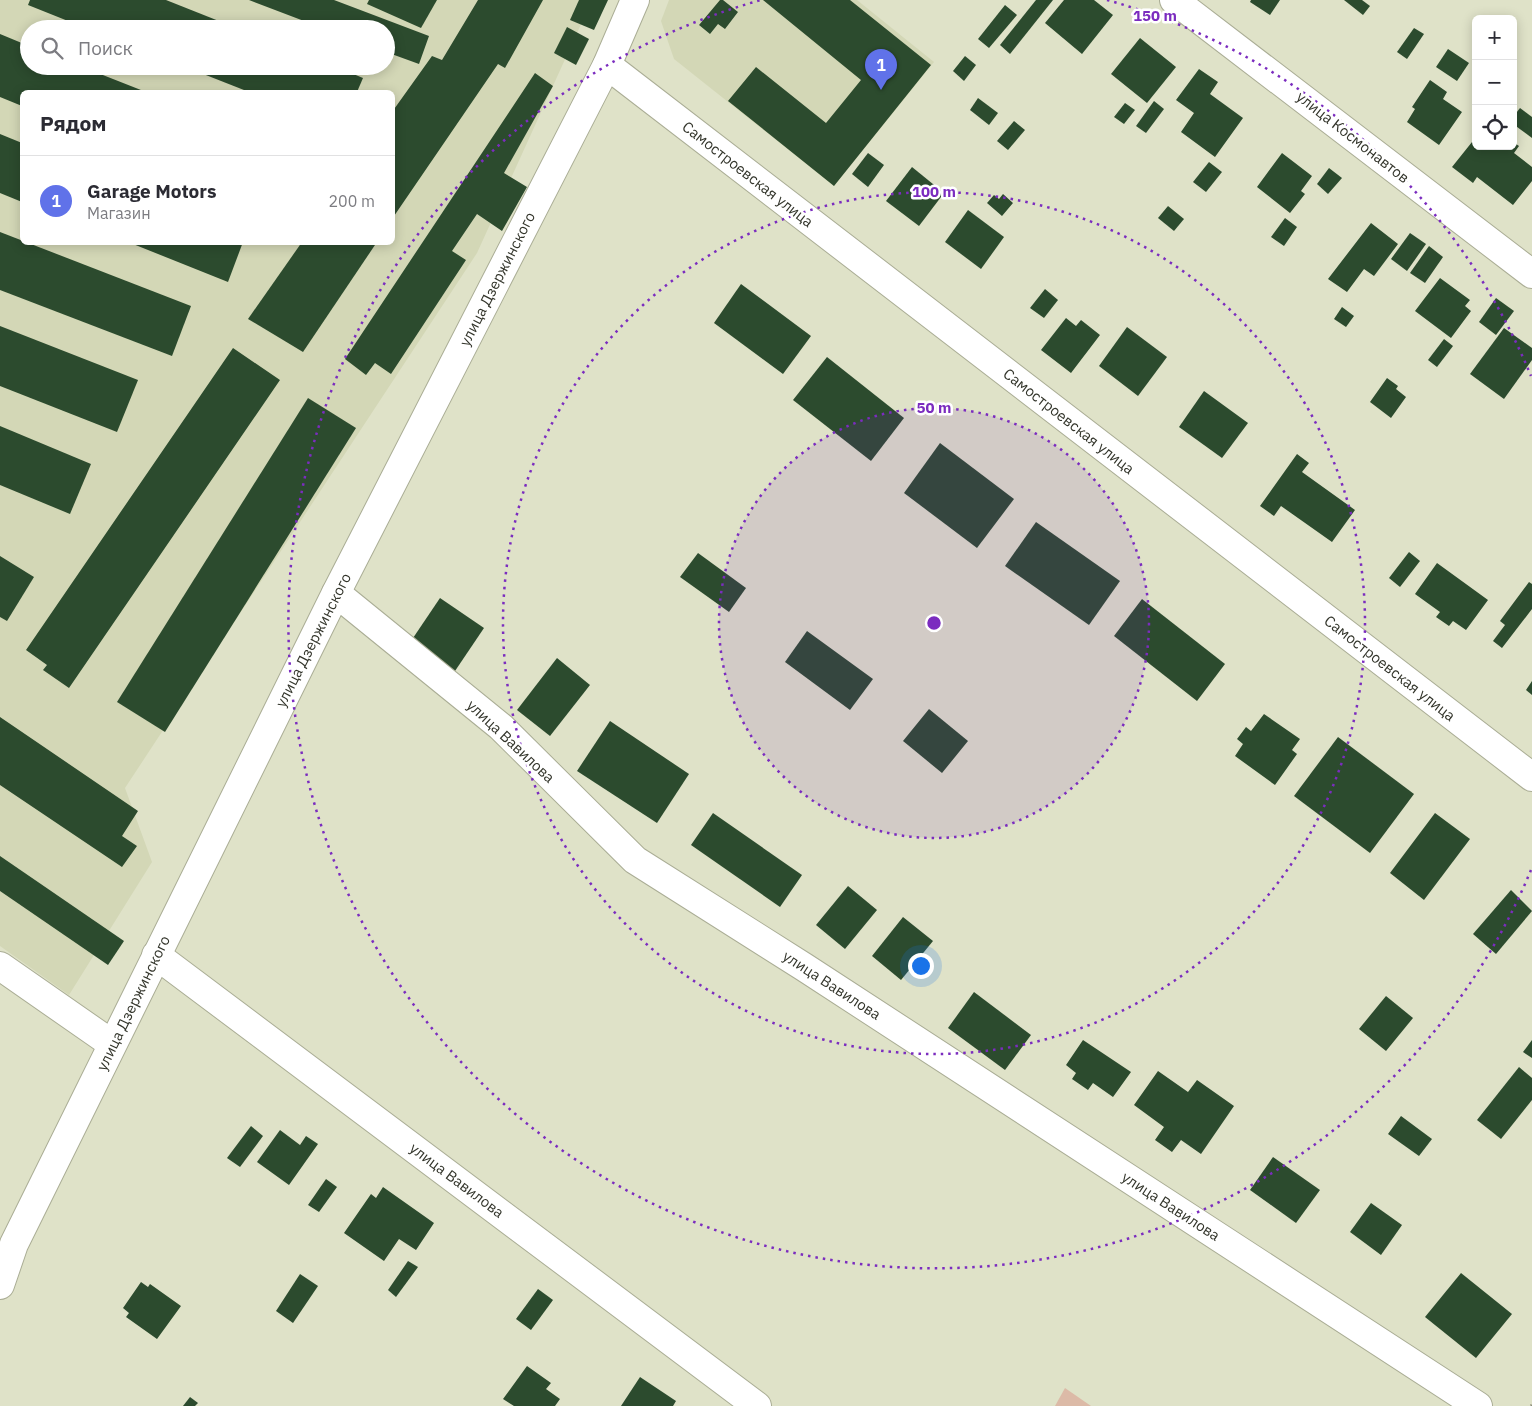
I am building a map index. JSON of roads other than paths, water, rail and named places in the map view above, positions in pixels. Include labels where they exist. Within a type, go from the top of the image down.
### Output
[{"type":"street","name":"улица Дзержинского","points":[[0,1284],[14,1244],[156,955],[336,593],[607,65],[635,0]]},
{"type":"street","name":"улица Космонавтов","points":[[1174,0],[1532,274]]},
{"type":"street","name":"Самостроевская улица","points":[[607,65],[1532,777]]},
{"type":"street","name":"улица Вавилова","points":[[336,593],[501,727],[634,860],[804,967],[1478,1406]]},
{"type":"street","name":"улица Вавилова","points":[[156,955],[757,1406]]},
{"type":"street","points":[[0,966],[112,1044]]},
{"type":"place","name":"Garage Motors","points":[[881,90]]}]
